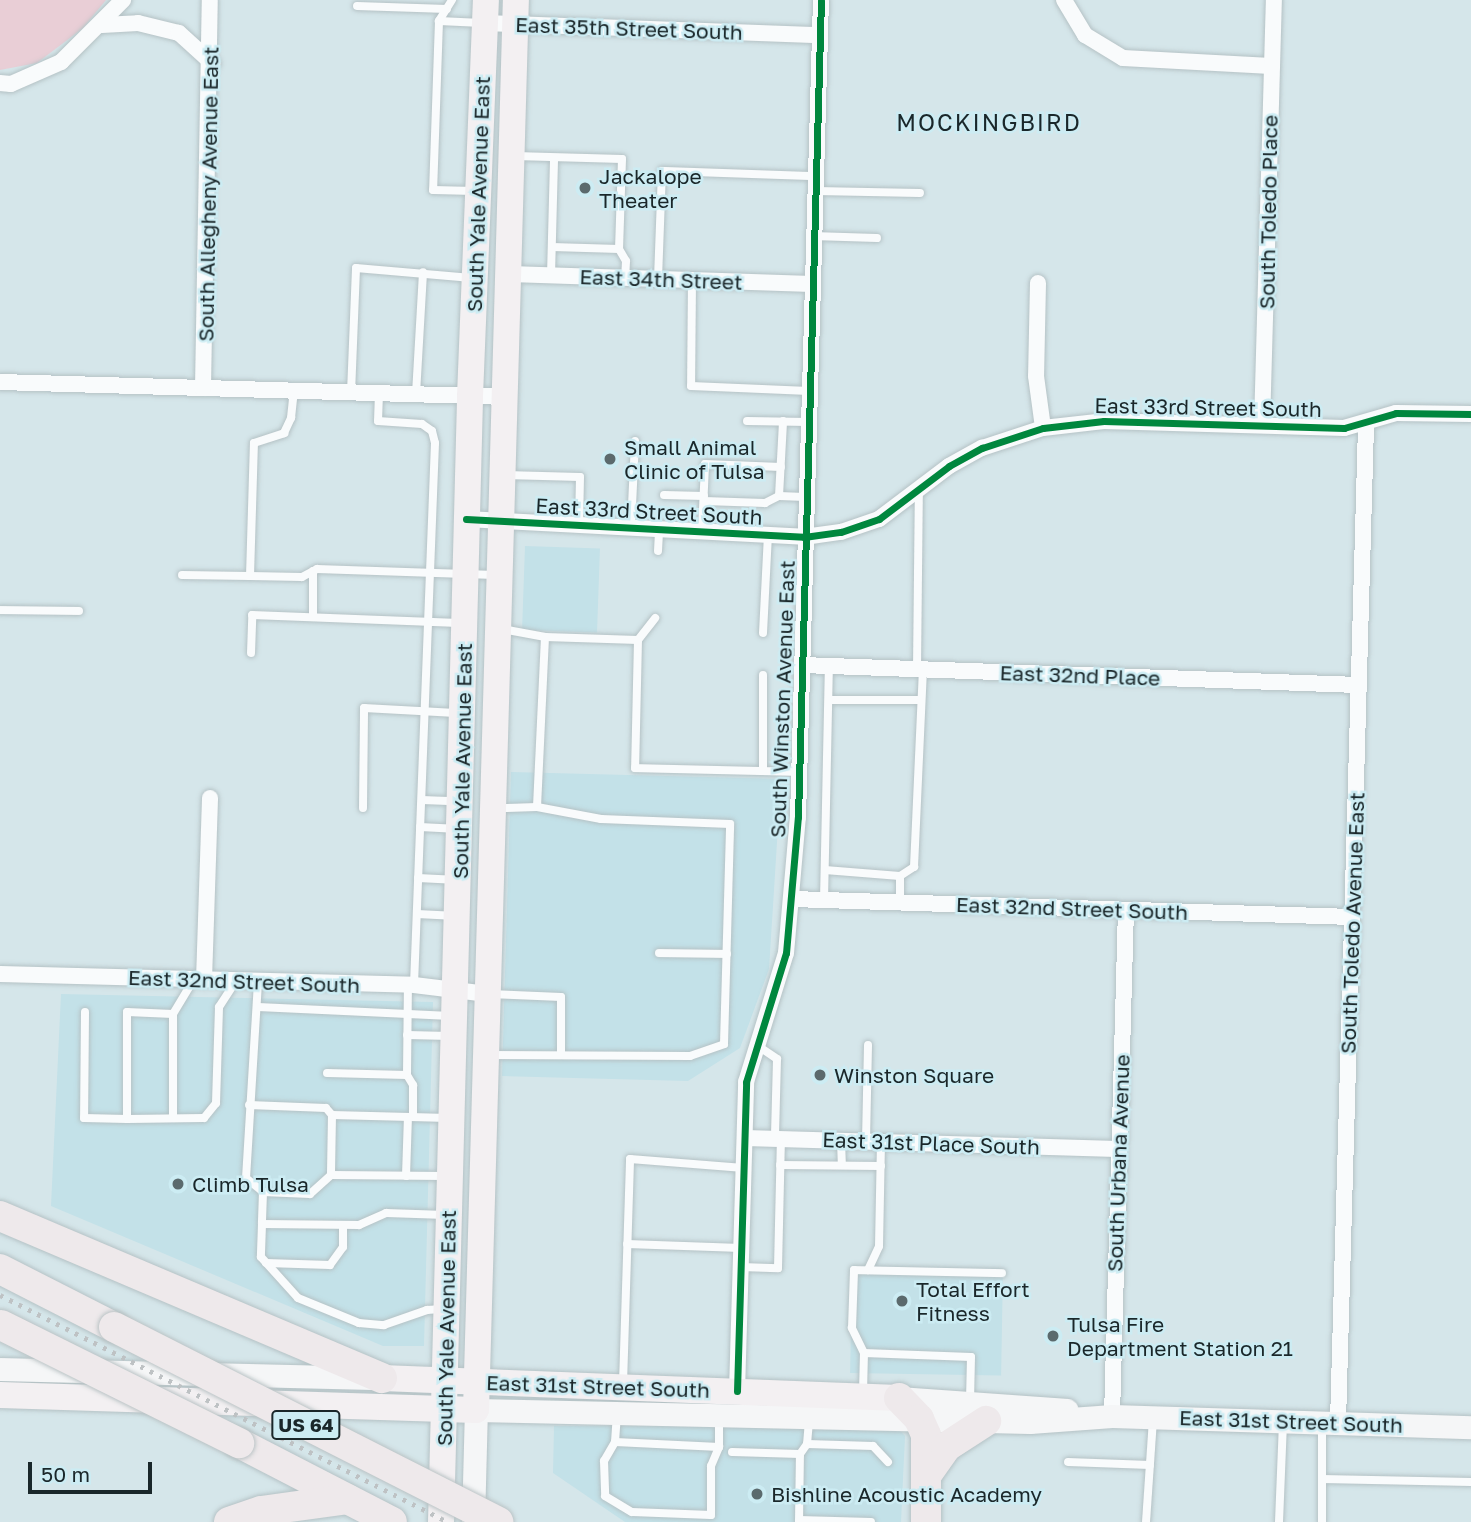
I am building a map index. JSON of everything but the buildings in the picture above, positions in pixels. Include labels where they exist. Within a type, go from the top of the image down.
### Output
[{"type":"highway","points":[[0,1216],[382,1378]]},
{"type":"highway","name":"US 64","points":[[0,1269],[498,1522]]},
{"type":"highway","name":"US 64","points":[[0,1325],[239,1443],[389,1521]]},
{"type":"highway","points":[[909,1408],[927,1442],[926,1522]]},
{"type":"highway","points":[[928,1474],[946,1447],[978,1411]]},
{"type":"highway","points":[[229,1522],[261,1511],[347,1499]]},
{"type":"main road","name":"South Yale Avenue East","points":[[441,1522],[460,880],[466,519],[485,11]]},
{"type":"main road","name":"South Yale Avenue East","points":[[473,1522],[492,807],[508,397],[515,12]]},
{"type":"main road","points":[[477,238],[510,274]]},
{"type":"main road","name":"East 31st Street South","points":[[0,1369],[382,1378],[737,1391],[863,1397],[909,1408]]},
{"type":"main road","name":"East 31st Street South","points":[[0,1395],[809,1418],[909,1408],[1471,1427]]},
{"type":"street","points":[[0,83],[11,84],[61,62],[102,25],[123,0]]},
{"type":"street","name":"South Allegheny Avenue East","points":[[203,388],[212,63],[210,0]]},
{"type":"street","name":"South Winston Avenue East","points":[[737,1391],[746,1082],[786,953],[792,899],[799,772],[813,183],[821,0]]},
{"type":"street","points":[[1064,0],[1085,35],[1103,49],[1145,61],[1271,65]]},
{"type":"street","name":"South Toledo Place","points":[[1262,425],[1274,0]]},
{"type":"street","name":"East 35th Street South","points":[[485,11],[820,35]]},
{"type":"street","points":[[102,25],[138,23],[179,33],[212,63]]},
{"type":"street","name":"East 34th Street","points":[[510,274],[812,284]]},
{"type":"street","points":[[1038,283],[1036,376],[1043,428]]},
{"type":"street","points":[[0,382],[508,397]]},
{"type":"street","name":"East 33rd Street South","points":[[466,519],[804,537],[841,532],[879,519],[982,448],[1043,428],[1104,421],[1344,428],[1395,413],[1471,414]]},
{"type":"street","name":"South Toledo Avenue East","points":[[1330,1422],[1352,917],[1366,423]]},
{"type":"street","name":"East 32nd Place","points":[[802,664],[1358,685]]},
{"type":"street","points":[[199,979],[210,798]]},
{"type":"street","name":"East 32nd Street South","points":[[792,899],[1352,917]]},
{"type":"street","name":"South Urbana Avenue","points":[[1111,1416],[1126,910]]},
{"type":"street","name":"East 32nd Street South","points":[[0,974],[411,985],[457,988],[487,994]]},
{"type":"street","name":"East 31st Place South","points":[[744,1138],[1118,1149]]},
{"type":"lane","points":[[452,0],[439,21],[433,190],[478,191]]},
{"type":"lane","points":[[357,6],[447,9]]},
{"type":"lane","name":"East 35th Street South","points":[[439,21],[485,11]]},
{"type":"lane","points":[[512,156],[622,159],[619,249],[626,261],[625,278]]},
{"type":"lane","points":[[551,275],[554,158]]},
{"type":"lane","points":[[658,279],[662,171],[920,192]]},
{"type":"lane","points":[[812,236],[877,238]]},
{"type":"lane","points":[[552,247],[619,249]]},
{"type":"lane","points":[[351,393],[356,268],[475,278]]},
{"type":"lane","points":[[416,394],[423,272]]},
{"type":"lane","points":[[692,280],[691,386],[808,391]]},
{"type":"lane","points":[[250,576],[254,443],[284,433],[291,418],[294,391]]},
{"type":"lane","points":[[379,393],[378,421],[422,424],[432,431],[422,800],[417,914],[407,1013],[407,1075],[413,1085],[406,1176]]},
{"type":"lane","points":[[747,421],[808,422]]},
{"type":"lane","points":[[779,496],[783,421]]},
{"type":"lane","points":[[631,527],[635,441]]},
{"type":"lane","points":[[702,531],[705,464],[781,467]]},
{"type":"lane","points":[[505,475],[580,477],[579,525]]},
{"type":"lane","points":[[825,870],[900,876],[914,867],[921,700],[919,489]]},
{"type":"lane","points":[[664,495],[765,503],[779,496],[805,497]]},
{"type":"lane","points":[[658,551],[659,529]]},
{"type":"lane","points":[[763,633],[768,535]]},
{"type":"lane","points":[[313,571],[313,617]]},
{"type":"lane","points":[[182,575],[302,577],[313,571],[502,575]]},
{"type":"lane","points":[[0,610],[79,611]]},
{"type":"lane","points":[[251,653],[252,615],[464,623]]},
{"type":"lane","points":[[655,618],[638,640],[635,768],[799,772]]},
{"type":"lane","points":[[499,628],[545,637],[638,640]]},
{"type":"lane","points":[[537,807],[545,637]]},
{"type":"lane","points":[[824,900],[829,666]]},
{"type":"lane","points":[[763,675],[763,770]]},
{"type":"lane","points":[[829,700],[921,700]]},
{"type":"lane","points":[[363,808],[364,708],[463,713]]},
{"type":"lane","points":[[422,800],[461,801]]},
{"type":"lane","points":[[486,1055],[561,1053],[690,1056],[724,1044],[727,954],[730,824],[601,819],[537,807],[492,807]]},
{"type":"lane","points":[[420,827],[461,829]]},
{"type":"lane","points":[[900,876],[900,903]]},
{"type":"lane","points":[[418,878],[460,880]]},
{"type":"lane","points":[[417,914],[458,916]]},
{"type":"lane","points":[[659,953],[727,954]]},
{"type":"lane","points":[[173,1118],[173,1014],[199,979]]},
{"type":"lane","points":[[85,1012],[84,1118],[204,1118],[216,1103],[218,1016],[235,982]]},
{"type":"lane","points":[[258,982],[258,1007],[252,1020],[246,1178],[263,1192],[310,1194],[331,1175],[450,1177]]},
{"type":"lane","points":[[487,994],[561,997],[561,1053]]},
{"type":"lane","points":[[258,1007],[407,1013],[455,1026]]},
{"type":"lane","points":[[127,1119],[127,1012],[173,1014]]},
{"type":"lane","points":[[407,1035],[455,1026]]},
{"type":"lane","points":[[868,1045],[873,1141],[881,1166],[879,1246],[868,1270]]},
{"type":"lane","points":[[741,1266],[778,1268],[780,1165],[777,1059],[758,1046]]},
{"type":"lane","points":[[327,1073],[407,1075]]},
{"type":"lane","points":[[249,1105],[326,1108],[332,1115],[331,1175]]},
{"type":"lane","points":[[332,1115],[452,1118]]},
{"type":"lane","points":[[841,1140],[842,1166]]},
{"type":"lane","points":[[623,1387],[630,1159],[744,1168]]},
{"type":"lane","points":[[780,1165],[881,1166]]},
{"type":"lane","points":[[263,1192],[261,1257],[298,1298],[359,1323],[384,1325],[426,1310],[446,1309]]},
{"type":"lane","points":[[262,1224],[359,1225],[386,1213],[449,1215]]},
{"type":"lane","points":[[266,1263],[330,1265],[342,1247],[343,1225]]},
{"type":"lane","points":[[627,1244],[741,1248]]},
{"type":"lane","points":[[863,1397],[864,1353],[852,1328],[853,1270],[1002,1273]]},
{"type":"lane","points":[[864,1353],[971,1357],[978,1411]]},
{"type":"lane","points":[[617,1412],[615,1442],[604,1461],[605,1496],[632,1512],[711,1515],[711,1466],[719,1447],[719,1414]]},
{"type":"lane","points":[[1146,1522],[1153,1417]]},
{"type":"lane","points":[[809,1418],[807,1444],[800,1454],[799,1521],[871,1522]]},
{"type":"lane","points":[[1279,1522],[1283,1420]]},
{"type":"lane","points":[[1322,1522],[1322,1479],[1330,1422]]},
{"type":"lane","points":[[615,1442],[719,1447]]},
{"type":"lane","points":[[807,1444],[873,1446],[888,1462]]},
{"type":"lane","points":[[732,1452],[800,1454]]},
{"type":"lane","points":[[1068,1462],[1150,1465]]},
{"type":"lane","points":[[1322,1479],[1471,1482]]},
{"type":"shaded area","points":[[0,0],[106,0],[83,28],[37,63],[0,70]]},
{"type":"shaded area","points":[[525,546],[600,549],[597,633],[522,630]]},
{"type":"shaded area","points":[[511,772],[781,779],[769,969],[740,1048],[688,1081],[502,1076]]},
{"type":"shaded area","points":[[61,994],[433,1002],[424,1346],[383,1346],[51,1206]]},
{"type":"shaded area","points":[[852,1266],[1003,1269],[1001,1376],[850,1373]]},
{"type":"shaded area","points":[[554,1426],[897,1427],[905,1436],[901,1522],[625,1522],[553,1473]]},
{"type":"railway","points":[[0,1295],[448,1522]]},
{"type":"cycle path","points":[[737,1391],[746,1082],[786,953],[798,817],[821,0]]},
{"type":"cycle path","points":[[466,519],[804,537],[841,532],[879,519],[949,466],[982,448],[1043,428],[1104,421],[1344,428],[1396,413],[1471,414]]},
{"type":"place","name":"Jackalope Theater","points":[[585,188]]},
{"type":"place","name":"Small Animal Clinic of Tulsa","points":[[610,459]]},
{"type":"place","name":"Winston Square","points":[[820,1075]]},
{"type":"place","name":"Climb Tulsa","points":[[178,1184]]},
{"type":"place","name":"Total Effort Fitness","points":[[902,1301]]},
{"type":"place","name":"Tulsa Fire Department Station 21","points":[[1053,1336]]},
{"type":"place","name":"Bishline Acoustic Academy","points":[[757,1494]]},
{"type":"district","name":"MOCKINGBIRD","points":[[989,122]]}]
